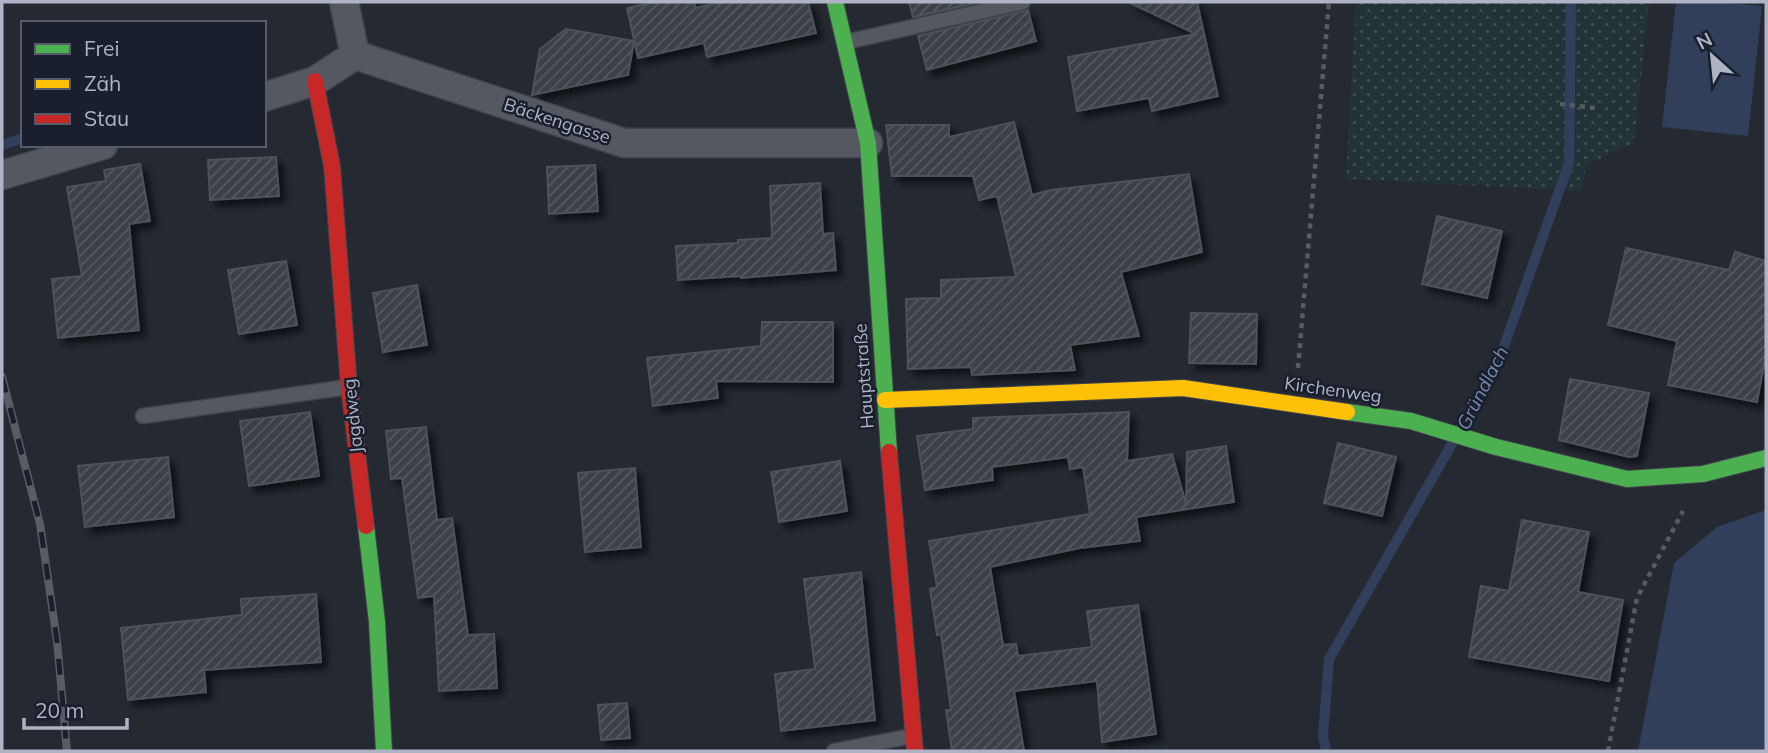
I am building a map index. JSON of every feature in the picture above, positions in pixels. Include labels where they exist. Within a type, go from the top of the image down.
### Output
[{"type":"street","points":[[266,96],[315,81],[355,55],[344,2]]},
{"type":"street","name":"Hauptstraße","points":[[835,2],[868,143],[885,400],[915,743]]},
{"type":"street","name":"Bäckengasse","points":[[355,55],[624,143],[868,143]]},
{"type":"street","name":"Jagdweg","points":[[315,81],[332,166],[349,387],[377,622],[384,751]]},
{"type":"street","points":[[2,175],[96,147]]},
{"type":"street","name":"Kirchenweg","points":[[885,400],[1183,388],[1411,421],[1496,447],[1627,479],[1703,474],[1766,458]]},
{"type":"lane","points":[[844,42],[1023,2]]},
{"type":"lane","points":[[143,416],[349,387]]},
{"type":"lane","points":[[834,751],[915,743]]},
{"type":"path","points":[[1295,404],[1329,2]]},
{"type":"path","points":[[1560,104],[1595,108]]},
{"type":"path","points":[[1608,751],[1637,598],[1703,474]]},
{"type":"shaded area","points":[[1356,2],[1649,2],[1634,143],[1586,165],[1582,191],[1346,179]]},
{"type":"water","points":[[1676,2],[1762,6],[1748,136],[1662,127]]},
{"type":"water","points":[[1766,510],[1766,751],[1638,751],[1674,563],[1717,527]]},
{"type":"building","points":[[655,2],[694,2],[695,8],[722,2],[808,2],[816,33],[707,57],[704,43],[638,58],[627,8]]},
{"type":"building","points":[[909,2],[980,2],[913,17]]},
{"type":"building","points":[[1128,2],[1197,2],[1218,96],[1152,111],[1149,98],[1077,111],[1068,57],[1196,34]]},
{"type":"building","points":[[1028,10],[1036,41],[927,70],[918,36]]},
{"type":"building","points":[[566,29],[634,41],[628,75],[532,95],[540,49]]},
{"type":"building","points":[[1014,122],[1032,195],[1051,190],[1189,174],[1202,252],[1121,272],[1139,336],[1070,345],[1075,370],[972,375],[971,367],[908,369],[906,299],[941,298],[941,280],[1016,277],[997,196],[979,200],[973,176],[892,176],[886,125],[949,125],[949,137]]},
{"type":"building","points":[[276,157],[279,196],[210,200],[208,160]]},
{"type":"building","points":[[140,164],[150,221],[129,224],[139,330],[58,338],[52,279],[82,276],[67,187],[106,181],[104,170]]},
{"type":"building","points":[[595,165],[598,211],[549,214],[547,167]]},
{"type":"building","points":[[820,183],[823,234],[833,233],[836,270],[678,280],[676,246],[738,243],[738,240],[772,238],[770,186]]},
{"type":"building","points":[[1437,216],[1502,231],[1487,298],[1422,284]]},
{"type":"building","points":[[1626,248],[1729,270],[1735,252],[1766,261],[1766,354],[1757,402],[1668,385],[1677,341],[1608,325]]},
{"type":"building","points":[[286,261],[297,325],[239,334],[228,270]]},
{"type":"building","points":[[417,285],[427,345],[383,352],[373,293]]},
{"type":"building","points":[[1191,313],[1257,314],[1256,364],[1189,363]]},
{"type":"building","points":[[762,322],[833,322],[833,382],[716,381],[718,398],[653,406],[647,358],[761,346]]},
{"type":"building","points":[[1570,379],[1649,393],[1637,456],[1629,457],[1559,440]]},
{"type":"building","points":[[310,412],[319,476],[249,486],[240,421]]},
{"type":"building","points":[[1129,412],[1127,461],[1172,454],[1186,504],[1187,452],[1226,446],[1234,502],[1136,517],[1140,541],[1080,548],[990,567],[1003,645],[1016,644],[1018,656],[1092,647],[1087,611],[1138,605],[1156,734],[1102,742],[1097,681],[1014,691],[1024,751],[952,751],[946,710],[951,710],[941,634],[937,635],[930,589],[937,587],[929,541],[1090,514],[1083,467],[1070,469],[1068,457],[992,467],[993,480],[925,490],[917,436],[973,429],[973,418]]},
{"type":"building","points":[[426,427],[437,520],[452,518],[468,635],[494,634],[497,688],[439,691],[434,596],[418,598],[402,478],[391,479],[386,431]]},
{"type":"building","points":[[1338,443],[1396,457],[1382,516],[1324,503]]},
{"type":"building","points":[[168,457],[174,517],[85,527],[78,466]]},
{"type":"building","points":[[840,461],[847,511],[779,522],[771,472]]},
{"type":"building","points":[[635,468],[641,547],[585,552],[578,473]]},
{"type":"building","points":[[1522,520],[1589,532],[1578,592],[1623,600],[1609,681],[1469,657],[1481,586],[1509,591]]},
{"type":"building","points":[[861,572],[875,720],[781,731],[775,674],[815,669],[804,579]]},
{"type":"building","points":[[316,594],[321,662],[204,670],[206,692],[128,700],[121,628],[242,615],[241,599]]},
{"type":"building","points":[[627,703],[630,738],[601,740],[598,705]]},
{"type":"waterway","name":"Gründlach","points":[[1461,429],[1497,366],[1569,163],[1571,2]]},
{"type":"waterway","points":[[2,145],[21,139]]},
{"type":"waterway","name":"Gründlach","points":[[1326,751],[1323,736],[1329,659],[1453,442]]},
{"type":"railway","points":[[2,377],[40,524],[57,641],[67,751]]},
{"type":"traffic: fast","points":[[835,2],[868,143],[889,452]]},
{"type":"traffic: fast","points":[[1347,412],[1411,421],[1496,447],[1627,479],[1703,474],[1766,458]]},
{"type":"traffic: fast","points":[[366,526],[377,622],[384,751]]},
{"type":"traffic: slow","points":[[885,400],[1183,388],[1347,412]]},
{"type":"traffic: jam","points":[[315,81],[332,166],[349,387],[366,526]]},
{"type":"traffic: jam","points":[[889,452],[915,751]]}]
